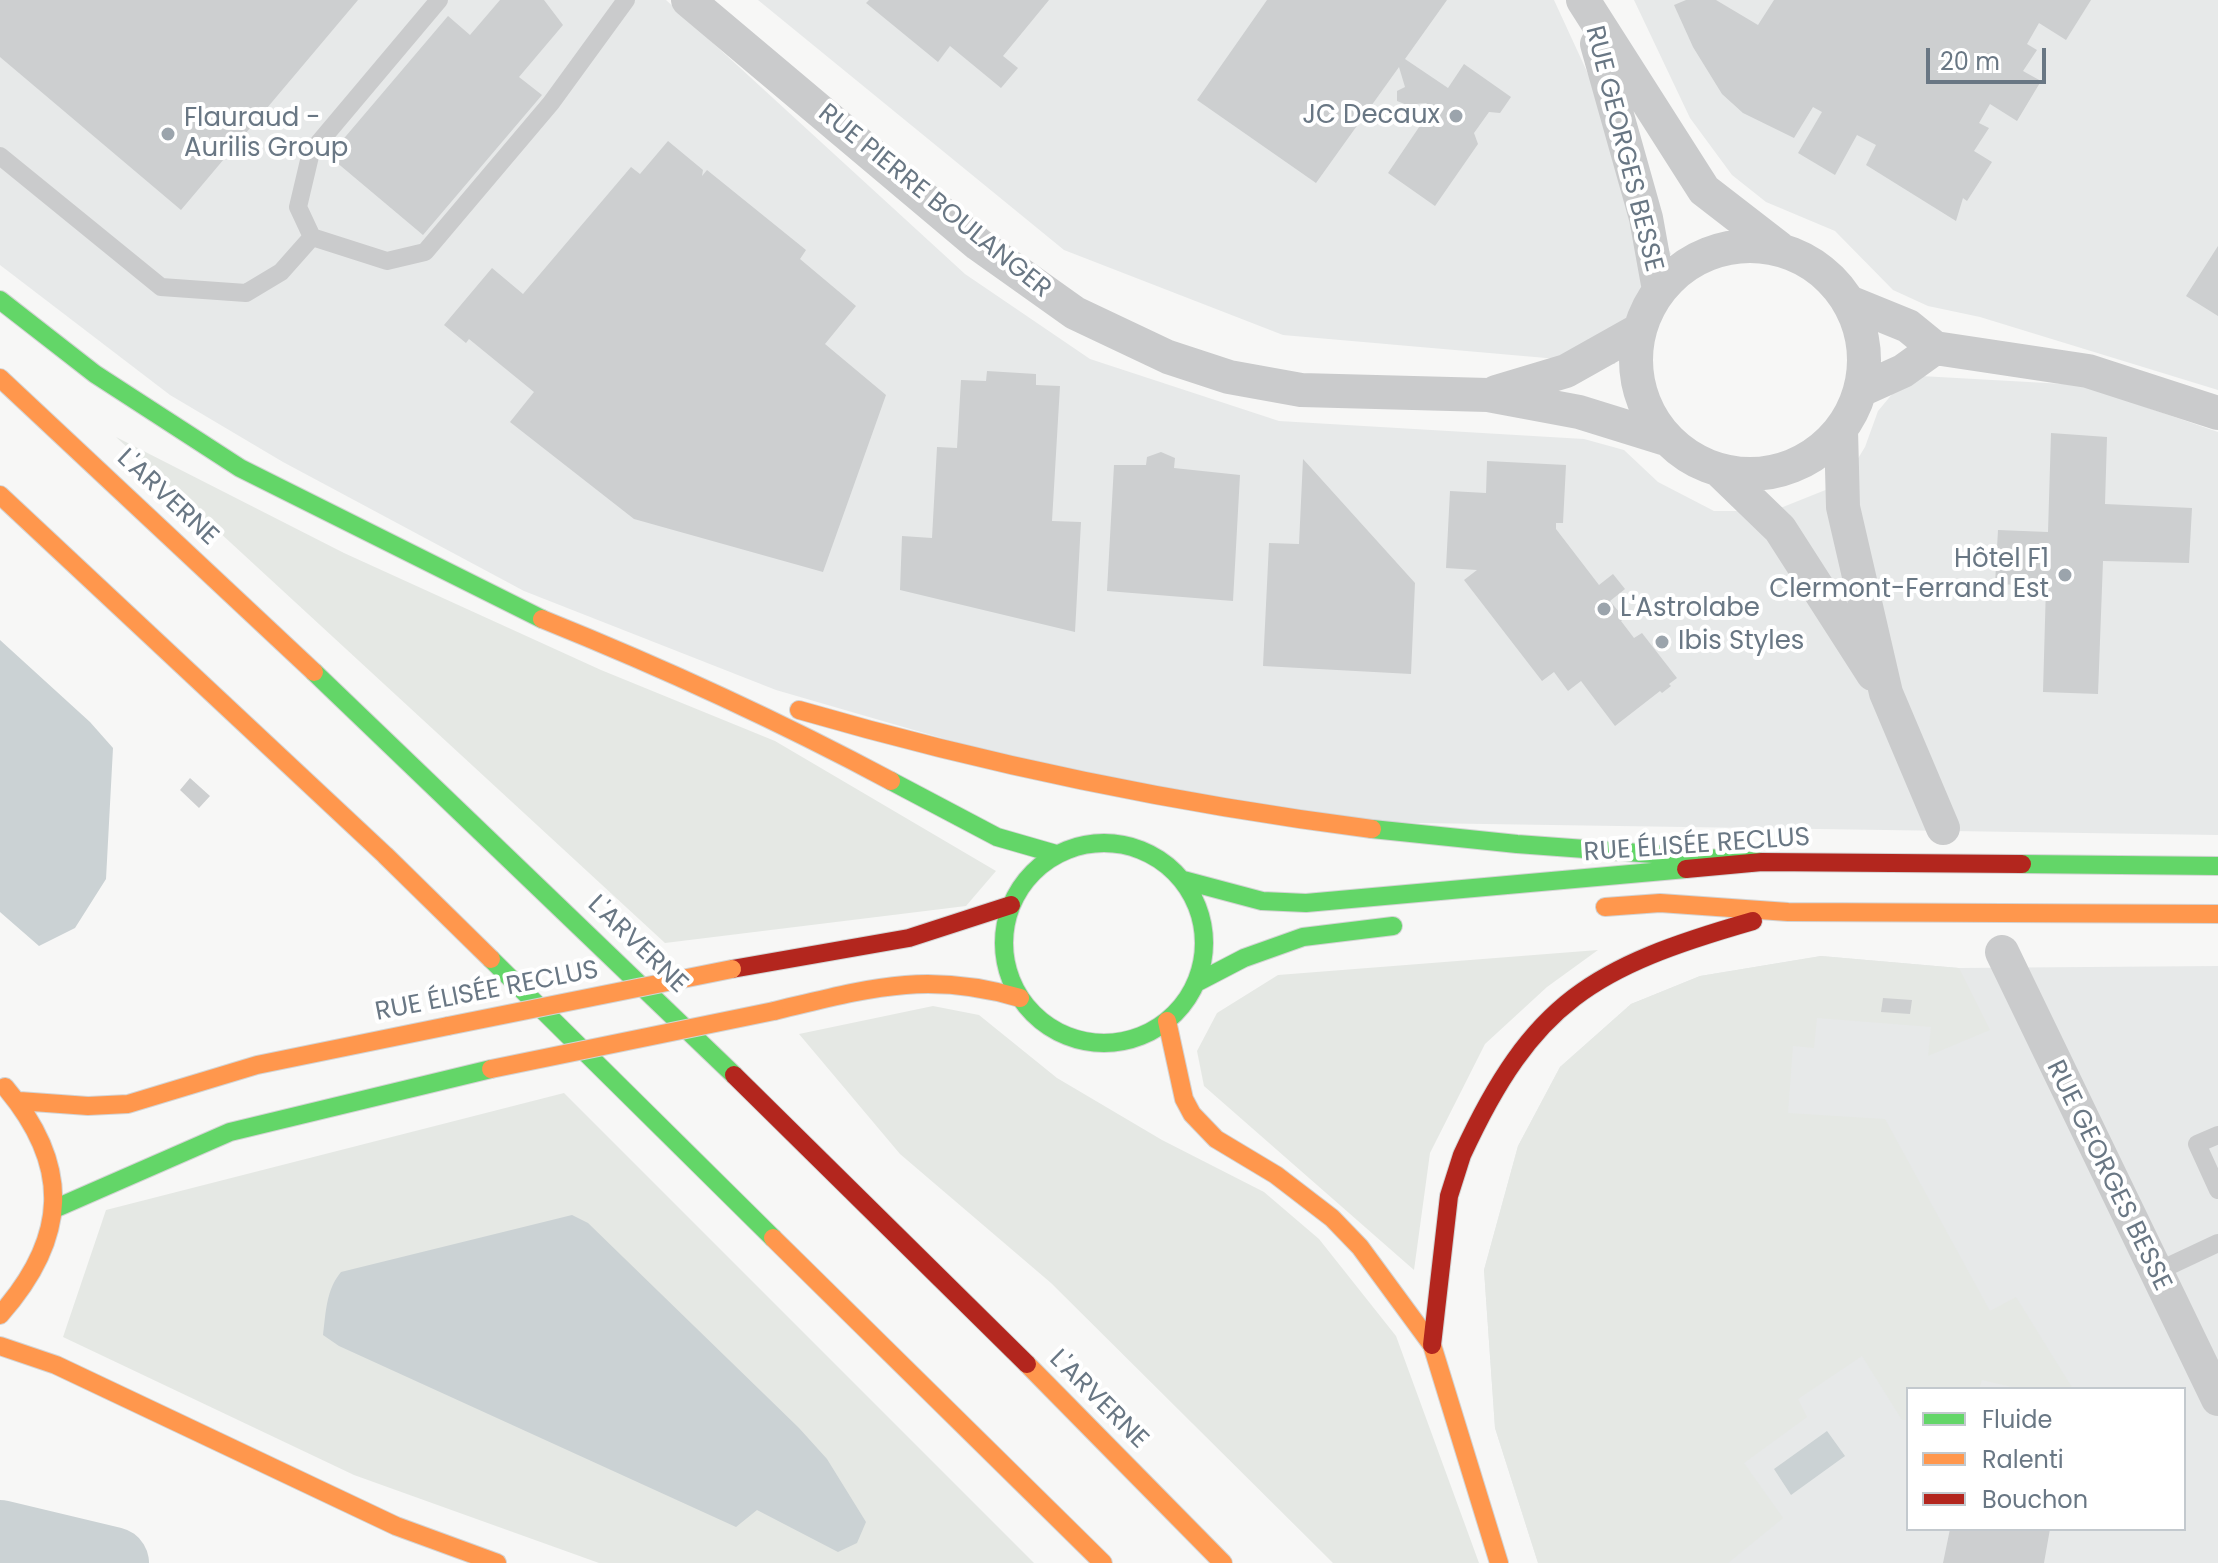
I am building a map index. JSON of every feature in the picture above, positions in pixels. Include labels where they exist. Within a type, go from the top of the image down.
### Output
[{"type":"main road","points":[[0,300],[95,374],[240,468],[518,609],[658,666],[805,735],[997,837],[1056,854]]},
{"type":"main road","name":"L'ARVERNE","points":[[0,378],[447,796],[810,1149],[1223,1563]]},
{"type":"main road","points":[[0,495],[385,855],[1103,1563]]},
{"type":"main road","points":[[658,666],[865,730],[1016,770],[1177,803],[1345,829],[1547,850],[1762,862]]},
{"type":"main road","points":[[1089,843],[1125,844],[1157,857],[1183,880],[1197,903],[1204,930],[1204,957],[1196,983],[1184,1004],[1167,1021],[1138,1038],[1105,1043],[1083,1040],[1043,1023],[1020,998],[1007,968],[1003,936],[1011,905],[1030,876],[1056,854],[1089,843]]},
{"type":"main road","name":"RUE ÉLISÉE RECLUS","points":[[1183,880],[1262,901],[1332,903],[1762,862],[2218,866]]},
{"type":"main road","name":"RUE ÉLISÉE RECLUS","points":[[1581,909],[1660,903],[1788,912],[2218,914]]},
{"type":"main road","name":"RUE ÉLISÉE RECLUS","points":[[19,1101],[88,1106],[128,1104],[257,1065],[732,969],[857,947],[972,922],[1011,905]]},
{"type":"main road","points":[[1432,1345],[1449,1196],[1462,1155],[1486,1100],[1514,1054],[1557,1010],[1628,962],[1680,941],[1788,912]]},
{"type":"main road","points":[[1196,983],[1244,958],[1303,937],[1408,924]]},
{"type":"main road","points":[[54,1209],[230,1132],[491,1069],[913,980],[956,980],[1020,998]]},
{"type":"main road","points":[[1167,1021],[1184,1099],[1192,1114],[1216,1139],[1276,1175],[1332,1218],[1360,1247],[1432,1345],[1499,1563]]},
{"type":"main road","points":[[0,1082],[19,1101],[47,1151],[54,1209],[49,1240],[37,1270],[19,1296],[0,1315]]},
{"type":"main road","points":[[0,1346],[56,1365],[396,1526],[497,1563]]},
{"type":"street","name":"RUE PIERRE BOULANGER","points":[[688,0],[978,244],[1037,288],[1095,323],[1168,357],[1229,377],[1301,390],[1488,395],[1579,412],[1666,439]]},
{"type":"street","name":"RUE GEORGES BESSE","points":[[1585,4],[1704,190],[1779,248]]},
{"type":"street","name":"RUE GEORGES BESSE","points":[[1585,4],[1646,218],[1659,290]]},
{"type":"street","points":[[1735,246],[1779,248],[1820,268],[1849,302],[1863,344],[1861,390],[1841,430],[1825,446],[1787,468],[1764,474],[1720,471],[1700,464],[1666,439],[1652,420],[1636,376],[1639,330],[1659,290],[1692,260],[1735,246]]},
{"type":"street","points":[[1849,302],[1908,326],[1935,348],[2088,371],[2218,413]]},
{"type":"street","name":"RUE PIERRE BOULANGER","points":[[1488,395],[1566,371],[1639,330]]},
{"type":"street","points":[[1861,390],[1903,371],[1935,348]]},
{"type":"street","points":[[1841,430],[1843,507],[1886,693],[1943,828]]},
{"type":"street","points":[[1720,471],[1780,529],[1886,693]]},
{"type":"street","name":"RUE GEORGES BESSE","points":[[2002,952],[2154,1273],[2218,1399]]},
{"type":"lane","points":[[439,0],[311,152],[298,207],[312,237],[387,261],[425,252],[551,103],[626,0]]},
{"type":"lane","points":[[0,156],[161,287],[246,293],[281,272],[312,237]]},
{"type":"lane","points":[[2218,1135],[2197,1144],[2218,1190]]},
{"type":"lane","points":[[2154,1273],[2218,1243]]},
{"type":"shaded area","points":[[0,0],[666,0],[965,274],[1090,359],[1279,421],[1584,439],[1624,450],[1658,482],[1714,511],[1773,511],[1843,483],[1865,447],[1878,411],[1898,387],[1921,376],[2082,385],[2218,432],[2218,835],[1352,822],[1031,764],[776,690],[524,591],[283,462],[170,395],[0,265]]},
{"type":"shaded area","points":[[758,0],[1554,0],[1671,254],[1647,278],[1622,334],[1615,364],[1283,335],[1064,250]]},
{"type":"shaded area","points":[[1634,0],[2218,0],[2218,390],[1980,317],[1928,306],[1893,290],[1835,231],[1766,202],[1732,175],[1690,118]]},
{"type":"shaded area","points":[[116,437],[344,553],[601,670],[775,741],[996,871],[966,906],[665,943]]},
{"type":"shaded area","points":[[0,640],[90,722],[113,748],[106,879],[75,928],[39,946],[0,912]]},
{"type":"shaded area","points":[[1598,950],[1547,987],[1485,1044],[1430,1153],[1414,1270],[1204,1086],[1197,1051],[1217,1013],[1278,975]]},
{"type":"shaded area","points":[[1821,956],[1959,968],[2218,966],[2218,1563],[1538,1563],[1495,1428],[1484,1270],[1518,1146],[1560,1067],[1631,1004],[1700,976]]},
{"type":"shaded area","points":[[1821,956],[1959,968],[1990,1030],[1928,1056],[1931,1027],[1817,1018],[1814,1048],[1793,1046],[1788,1113],[1885,1119],[1990,1311],[2016,1297],[2072,1387],[2012,1387],[1982,1380],[1980,1387],[1906,1387],[1906,1420],[1902,1420],[1862,1356],[1798,1399],[1807,1417],[1744,1463],[1783,1518],[1728,1563],[1538,1563],[1495,1428],[1484,1270],[1518,1146],[1560,1067],[1631,1004],[1700,976]]},
{"type":"shaded area","points":[[933,1006],[979,1015],[1057,1078],[1162,1140],[1264,1192],[1319,1239],[1396,1336],[1479,1563],[1333,1563],[1051,1283],[900,1154],[799,1034]]},
{"type":"shaded area","points":[[564,1093],[1034,1563],[599,1563],[354,1475],[63,1337],[106,1210]]},
{"type":"shaded area","points":[[572,1215],[588,1223],[827,1459],[866,1522],[857,1543],[838,1552],[757,1510],[736,1527],[339,1346],[323,1335],[330,1294],[341,1272]]},
{"type":"shaded area","points":[[1827,1431],[1845,1456],[1791,1495],[1774,1469]]},
{"type":"building","name":"Flauraud - Aurilis Group","points":[[0,0],[358,0],[181,210],[0,57]]},
{"type":"building","points":[[500,0],[544,0],[563,25],[519,77],[542,95],[423,235],[329,156],[448,16],[470,35]]},
{"type":"building","points":[[869,0],[1049,0],[1003,56],[1018,68],[1001,88],[950,46],[938,62],[866,3]]},
{"type":"building","points":[[1267,0],[1447,0],[1405,59],[1448,88],[1464,64],[1511,97],[1500,113],[1489,112],[1474,133],[1478,144],[1435,206],[1388,173],[1432,108],[1426,103],[1407,105],[1397,101],[1397,91],[1405,87],[1399,67],[1316,183],[1197,100]]},
{"type":"building","points":[[1686,0],[1716,0],[1758,25],[1774,0],[2091,0],[2066,40],[2039,23],[2027,44],[2037,50],[2023,71],[2041,81],[2017,121],[1990,104],[1979,123],[1989,128],[1974,151],[1992,162],[1967,201],[1963,198],[1956,221],[1866,165],[1876,145],[1857,135],[1835,175],[1798,153],[1822,112],[1813,107],[1794,138],[1743,113],[1722,94],[1693,47],[1674,5]]},
{"type":"building","points":[[668,141],[703,170],[702,176],[707,170],[806,250],[800,259],[856,306],[825,344],[886,395],[823,572],[634,519],[510,422],[534,392],[469,339],[466,343],[444,325],[492,268],[523,294],[631,167],[640,174]]},
{"type":"building","points":[[2218,246],[2218,316],[2186,296]]},
{"type":"building","points":[[987,371],[1036,374],[1036,385],[1060,386],[1052,521],[1081,522],[1075,632],[900,590],[902,536],[932,538],[937,447],[957,448],[961,380],[986,381]]},
{"type":"building","name":"Hôtel F1 Clermont-Ferrand Est","points":[[2051,433],[2107,437],[2105,504],[2192,508],[2189,563],[2103,561],[2098,694],[2043,692],[2046,586],[1995,584],[1998,530],[2048,532]]},
{"type":"building","points":[[1161,452],[1175,458],[1174,468],[1240,475],[1233,601],[1107,591],[1114,465],[1146,465],[1147,457]]},
{"type":"building","points":[[1303,459],[1415,583],[1411,674],[1263,666],[1269,543],[1299,544]]},
{"type":"building","points":[[1487,461],[1566,465],[1563,523],[1556,523],[1556,529],[1599,585],[1613,574],[1625,589],[1610,601],[1624,618],[1621,621],[1634,638],[1642,633],[1677,678],[1662,693],[1660,691],[1615,726],[1581,681],[1568,691],[1554,672],[1542,681],[1464,580],[1477,570],[1446,568],[1450,491],[1486,493]]},
{"type":"building","points":[[190,778],[210,796],[199,808],[180,790]]},
{"type":"building","points":[[1883,998],[1912,1000],[1910,1014],[1881,1012]]},
{"type":"building","points":[[1950,1531],[2050,1531],[2044,1563],[1943,1563]]},
{"type":"waterway","points":[[0,1536],[113,1563]]},
{"type":"traffic: fast","points":[[0,300],[95,374],[240,468],[542,619]]},
{"type":"traffic: fast","points":[[314,672],[734,1075]]},
{"type":"traffic: fast","points":[[891,781],[997,837],[1056,854]]},
{"type":"traffic: fast","points":[[1372,829],[1517,844],[1762,862]]},
{"type":"traffic: fast","points":[[1104,843],[1142,851],[1175,872],[1196,905],[1204,943],[1196,981],[1175,1014],[1142,1035],[1104,1043],[1066,1035],[1033,1014],[1012,981],[1004,943],[1012,905],[1033,872],[1066,851],[1104,843]]},
{"type":"traffic: fast","points":[[2022,864],[2218,866]]},
{"type":"traffic: fast","points":[[1183,880],[1262,901],[1306,903],[1686,869]]},
{"type":"traffic: fast","points":[[1196,983],[1244,958],[1303,937],[1393,926]]},
{"type":"traffic: fast","points":[[491,959],[773,1238]]},
{"type":"traffic: fast","points":[[54,1209],[230,1132],[491,1069]]},
{"type":"traffic: slow","points":[[0,378],[314,672]]},
{"type":"traffic: slow","points":[[0,495],[385,855],[491,959]]},
{"type":"traffic: slow","points":[[542,619],[718,695],[891,781]]},
{"type":"traffic: slow","points":[[799,710],[941,748],[1083,781],[1227,808],[1372,829]]},
{"type":"traffic: slow","points":[[1605,907],[1660,903],[1788,912],[2218,914]]},
{"type":"traffic: slow","points":[[448,1026],[732,969]]},
{"type":"traffic: slow","points":[[774,1011],[867,990],[925,984],[955,985],[1020,998]]},
{"type":"traffic: slow","points":[[491,1069],[774,1011]]},
{"type":"traffic: slow","points":[[1167,1021],[1184,1099],[1192,1114],[1216,1139],[1276,1175],[1332,1218],[1360,1247],[1432,1345],[1499,1563]]},
{"type":"traffic: slow","points":[[19,1101],[88,1106],[128,1104],[257,1065],[448,1026]]},
{"type":"traffic: slow","points":[[0,1315],[39,1258],[49,1230],[53,1202],[51,1174],[42,1145],[27,1116],[5,1087]]},
{"type":"traffic: slow","points":[[773,1238],[1103,1563]]},
{"type":"traffic: slow","points":[[0,1346],[56,1365],[396,1526],[497,1563]]},
{"type":"traffic: slow","points":[[1027,1364],[1223,1563]]},
{"type":"traffic: jam","points":[[1686,869],[1762,862],[2022,864]]},
{"type":"traffic: jam","points":[[732,969],[909,938],[1011,905]]},
{"type":"traffic: jam","points":[[1462,1155],[1488,1103],[1515,1060],[1543,1025],[1574,998],[1609,975],[1650,955],[1753,921]]},
{"type":"traffic: jam","points":[[734,1075],[1027,1364]]},
{"type":"traffic: jam","points":[[1432,1345],[1449,1196],[1462,1155]]},
{"type":"place","name":"JC Decaux","points":[[1456,116]]},
{"type":"place","name":"Flauraud - Aurilis Group","points":[[168,134]]},
{"type":"place","name":"Hôtel F1 Clermont-Ferrand Est","points":[[2065,575]]},
{"type":"place","name":"L'Astrolabe","points":[[1604,609]]},
{"type":"place","name":"Ibis Styles","points":[[1662,642]]}]
